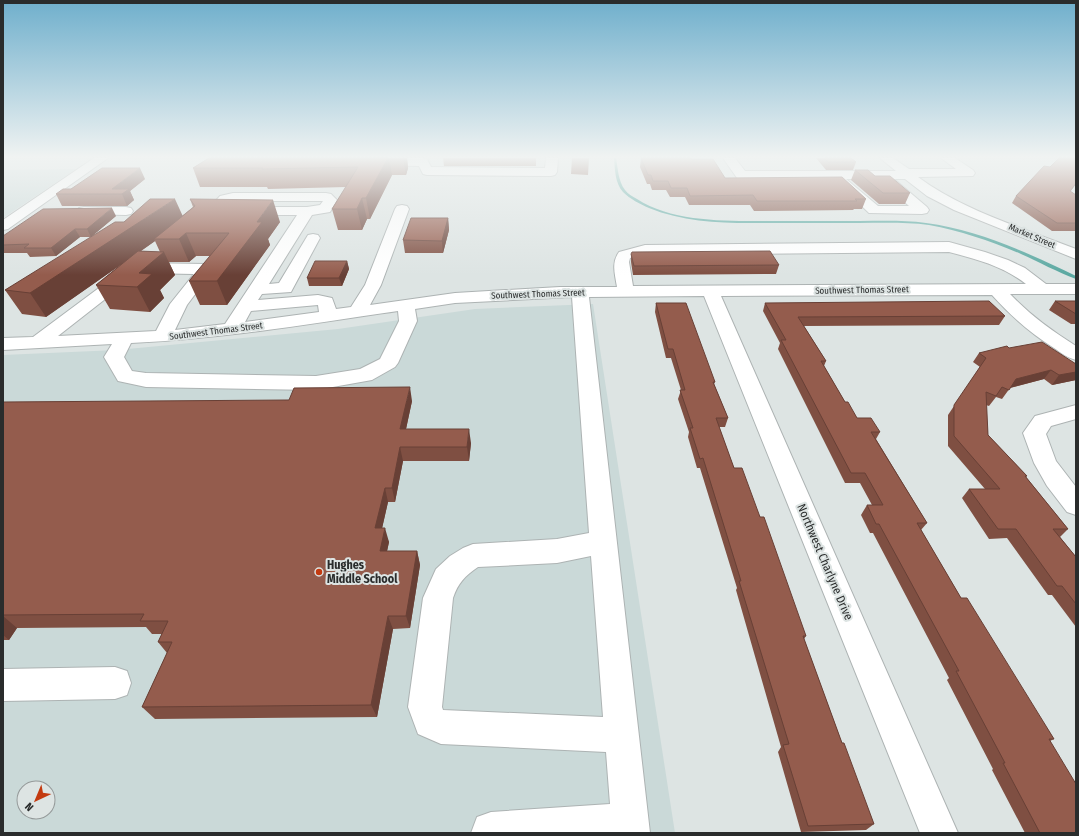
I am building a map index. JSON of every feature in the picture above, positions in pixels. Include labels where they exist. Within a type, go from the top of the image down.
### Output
[{"type":"street","points":[[3,226],[45,197]]},
{"type":"street","points":[[233,197],[225,199],[216,208],[221,211],[307,211],[325,209],[330,200],[326,197]]},
{"type":"street","points":[[860,197],[874,210],[922,210],[907,197]]},
{"type":"street","name":"Market Street","points":[[940,197],[959,207],[1076,254]]},
{"type":"street","points":[[359,311],[362,302],[373,285],[402,209]]},
{"type":"street","points":[[25,211],[48,211]]},
{"type":"street","points":[[72,211],[126,211]]},
{"type":"street","points":[[231,329],[307,211]]},
{"type":"street","points":[[256,289],[285,288],[313,238]]},
{"type":"street","points":[[626,292],[621,262],[624,255],[639,251],[661,249],[875,247],[949,247],[965,250],[1002,263],[1019,271],[1042,289]]},
{"type":"street","points":[[37,343],[121,279],[139,268],[206,269],[179,304],[162,337]]},
{"type":"street","points":[[996,289],[1019,314],[1044,334],[1076,354]]},
{"type":"street","name":"Southwest Thomas Street","points":[[3,344],[124,340],[162,337],[455,298],[580,292],[1076,289]]},
{"type":"street","points":[[490,833],[491,831],[631,828],[580,292]]},
{"type":"street","name":"Northwest Charlyne Drive","points":[[711,292],[939,833]]},
{"type":"street","points":[[246,306],[274,305],[318,300],[326,302],[328,316]]},
{"type":"street","points":[[124,340],[114,357],[125,376],[146,380],[316,383],[365,374],[388,363],[408,321],[406,304]]},
{"type":"street","points":[[1076,412],[1043,421],[1034,433],[1040,453],[1053,478],[1076,505]]},
{"type":"street","points":[[604,542],[557,551],[473,556],[460,564],[446,578],[438,598],[425,707],[430,722],[441,727],[622,736]]},
{"type":"street","points":[[3,685],[115,684]]},
{"type":"shaded area","points":[[3,197],[34,197],[3,218]]},
{"type":"shaded area","name":"Hughes Middle School","points":[[593,304],[675,833],[3,833],[3,355],[117,350],[338,329],[475,309]]},
{"type":"building","points":[[339,197],[367,197],[362,198],[357,209],[332,209]]},
{"type":"building","points":[[754,197],[864,197],[866,199],[855,199],[857,201],[757,201]]},
{"type":"building","points":[[1018,197],[1076,197],[1076,223],[1057,223]]},
{"type":"building","points":[[150,199],[175,199],[30,293],[5,290],[115,222],[124,222]]},
{"type":"building","points":[[190,199],[273,200],[257,222],[262,222],[217,281],[189,281],[229,233],[186,233],[179,239],[154,239],[195,206]]},
{"type":"building","points":[[112,208],[87,229],[75,229],[51,248],[24,248],[29,244],[3,245],[3,236],[43,209]]},
{"type":"building","points":[[411,218],[448,218],[442,241],[403,240]]},
{"type":"building","points":[[138,251],[164,252],[139,273],[152,274],[137,287],[96,285]]},
{"type":"building","points":[[770,251],[779,265],[634,266],[631,254],[632,252]]},
{"type":"building","points":[[315,261],[347,261],[339,278],[307,278]]},
{"type":"building","points":[[989,301],[1005,316],[798,317],[826,361],[821,361],[845,402],[848,402],[857,418],[871,418],[880,432],[871,432],[927,523],[917,523],[961,598],[967,598],[1054,739],[1049,739],[1076,784],[1076,833],[1040,833],[956,671],[959,671],[879,524],[876,524],[867,505],[883,505],[865,473],[851,473],[781,340],[786,340],[765,303]]},
{"type":"building","points":[[1055,301],[1076,301],[1076,314]]},
{"type":"building","points":[[656,303],[686,303],[715,382],[713,382],[728,418],[716,418],[734,468],[742,468],[760,517],[764,517],[806,636],[803,636],[842,743],[844,743],[874,824],[808,826],[783,745],[789,744],[703,458],[700,459],[690,428],[693,428],[680,390],[685,390],[673,349],[668,349]]},
{"type":"building","points":[[1042,342],[1076,364],[1076,372],[1059,375],[1051,370],[1016,379],[1009,390],[1002,387],[996,396],[986,392],[988,435],[1027,476],[1025,476],[1068,529],[1053,529],[1076,557],[1076,604],[1062,586],[1057,586],[1016,529],[998,529],[969,489],[1000,489],[954,436],[954,405],[986,358],[979,353],[1007,346],[1009,348]]},
{"type":"building","points":[[410,387],[400,429],[469,429],[467,447],[400,447],[392,488],[385,488],[375,528],[385,528],[380,551],[417,551],[406,616],[388,616],[371,705],[142,707],[172,642],[158,642],[168,621],[140,621],[144,614],[3,615],[3,402],[289,400],[294,388]]},
{"type":"waterway","points":[[632,197],[642,204],[659,211],[679,216],[721,221],[911,222],[947,227],[1004,245],[1076,278]]},
{"type":"place","name":"Hughes Middle School","points":[[319,572]]}]
